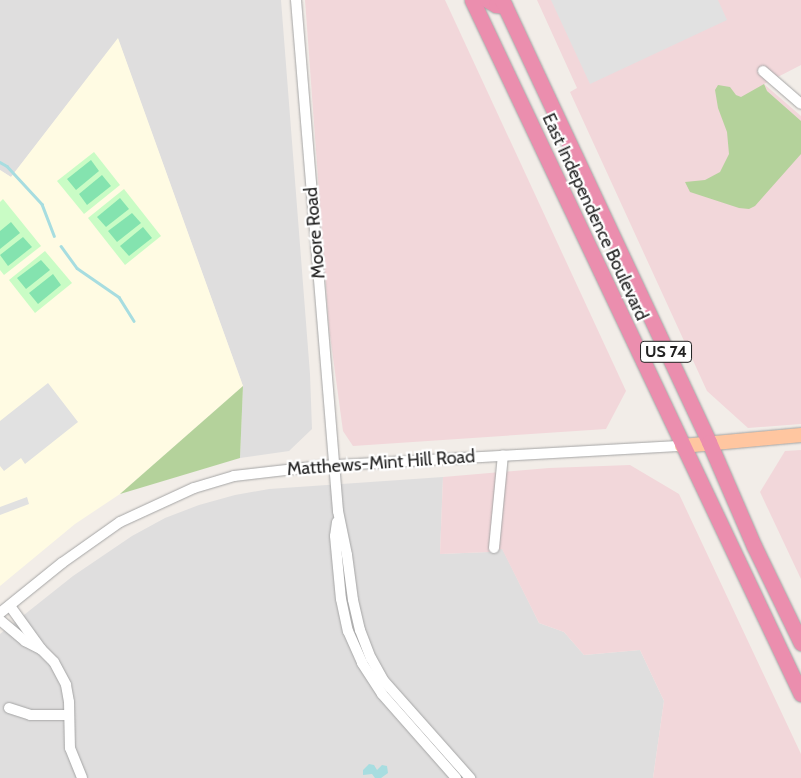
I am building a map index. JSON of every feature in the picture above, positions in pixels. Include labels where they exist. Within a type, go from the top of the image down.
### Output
[{"type":"highway","name":"East Independence Boulevard","points":[[472,0],[801,694]]},
{"type":"highway","points":[[487,0],[492,4],[504,3]]},
{"type":"highway","name":"East Independence Boulevard","points":[[504,3],[709,442],[756,550],[801,643]]},
{"type":"main road","name":"Matthews-Mint Hill Road","points":[[682,446],[801,435]]},
{"type":"street","name":"Moore Road","points":[[296,0],[338,511]]},
{"type":"street","points":[[763,70],[801,104]]},
{"type":"street","name":"Matthews-Mint Hill Road","points":[[0,613],[120,522],[157,503],[194,488],[234,476],[335,465],[682,446]]},
{"type":"street","points":[[494,548],[503,455]]},
{"type":"street","points":[[338,511],[336,536],[341,599],[348,631],[362,663],[382,694],[456,778]]},
{"type":"street","points":[[338,511],[348,555],[353,600],[360,630],[371,658],[384,681],[470,778]]},
{"type":"street","points":[[10,606],[41,649],[54,662],[62,676],[68,694],[70,748],[82,778]]},
{"type":"street","points":[[0,620],[25,642],[41,649]]},
{"type":"street","points":[[9,708],[30,715],[68,715]]},
{"type":"shaded area","points":[[0,0],[281,0],[310,374],[312,429],[289,451],[240,458],[243,386],[118,39],[11,177],[0,170]]},
{"type":"shaded area","points":[[305,0],[445,0],[626,391],[606,429],[353,446],[343,431],[329,328]]},
{"type":"shaded area","points":[[537,0],[801,0],[801,65],[764,84],[801,116],[801,424],[748,428],[707,391],[570,92],[577,88]]},
{"type":"shaded area","points":[[551,0],[718,0],[727,20],[590,84]]},
{"type":"shaded area","points":[[118,38],[243,386],[120,494],[75,524],[0,586],[0,170],[11,177]]},
{"type":"shaded area","points":[[48,383],[78,422],[25,464],[21,458],[4,471],[0,466],[0,421]]},
{"type":"shaded area","points":[[801,450],[801,579],[760,492],[785,451]]},
{"type":"shaded area","points":[[630,465],[679,494],[801,754],[801,778],[653,778],[664,701],[640,650],[584,655],[564,632],[539,623],[502,549],[489,552],[440,554],[443,477],[549,468]]},
{"type":"shaded area","points":[[443,477],[440,554],[489,552],[502,548],[539,623],[564,632],[584,655],[640,650],[664,701],[653,778],[0,778],[0,634],[73,576],[132,536],[165,518],[199,505],[235,495],[269,489]]},
{"type":"shaded area","points":[[27,497],[29,504],[0,515],[0,507]]},
{"type":"green space","points":[[764,84],[767,91],[801,121],[801,154],[755,206],[749,209],[739,208],[690,192],[685,182],[705,180],[720,172],[729,154],[727,132],[718,108],[715,90],[718,85],[730,87],[736,95],[741,97]]},
{"type":"green space","points":[[94,152],[120,185],[84,214],[57,181]]},
{"type":"green space","points":[[91,160],[99,171],[76,190],[67,179]]},
{"type":"green space","points":[[102,175],[111,186],[87,205],[79,194]]},
{"type":"green space","points":[[124,189],[161,236],[125,265],[88,218]]},
{"type":"green space","points":[[120,198],[129,209],[106,227],[97,217]]},
{"type":"green space","points":[[3,199],[41,246],[4,275],[0,270],[0,202]]},
{"type":"green space","points":[[132,213],[141,223],[117,242],[108,231]]},
{"type":"green space","points":[[11,222],[20,233],[0,249],[0,231]]},
{"type":"green space","points":[[143,227],[152,238],[129,256],[120,246]]},
{"type":"green space","points":[[23,237],[32,247],[8,266],[0,255]]},
{"type":"green space","points":[[45,251],[72,283],[35,313],[9,280]]},
{"type":"green space","points":[[41,260],[50,270],[26,289],[17,278]]},
{"type":"green space","points":[[53,274],[61,285],[38,304],[29,293]]},
{"type":"green space","points":[[243,386],[240,458],[120,494]]},
{"type":"water","points":[[369,764],[374,765],[377,770],[382,765],[387,766],[388,773],[381,778],[375,778],[372,774],[363,775],[363,770]]},
{"type":"waterway","points":[[0,162],[7,166],[42,204],[54,236]]},
{"type":"waterway","points":[[61,246],[77,268],[119,297],[134,321]]}]
